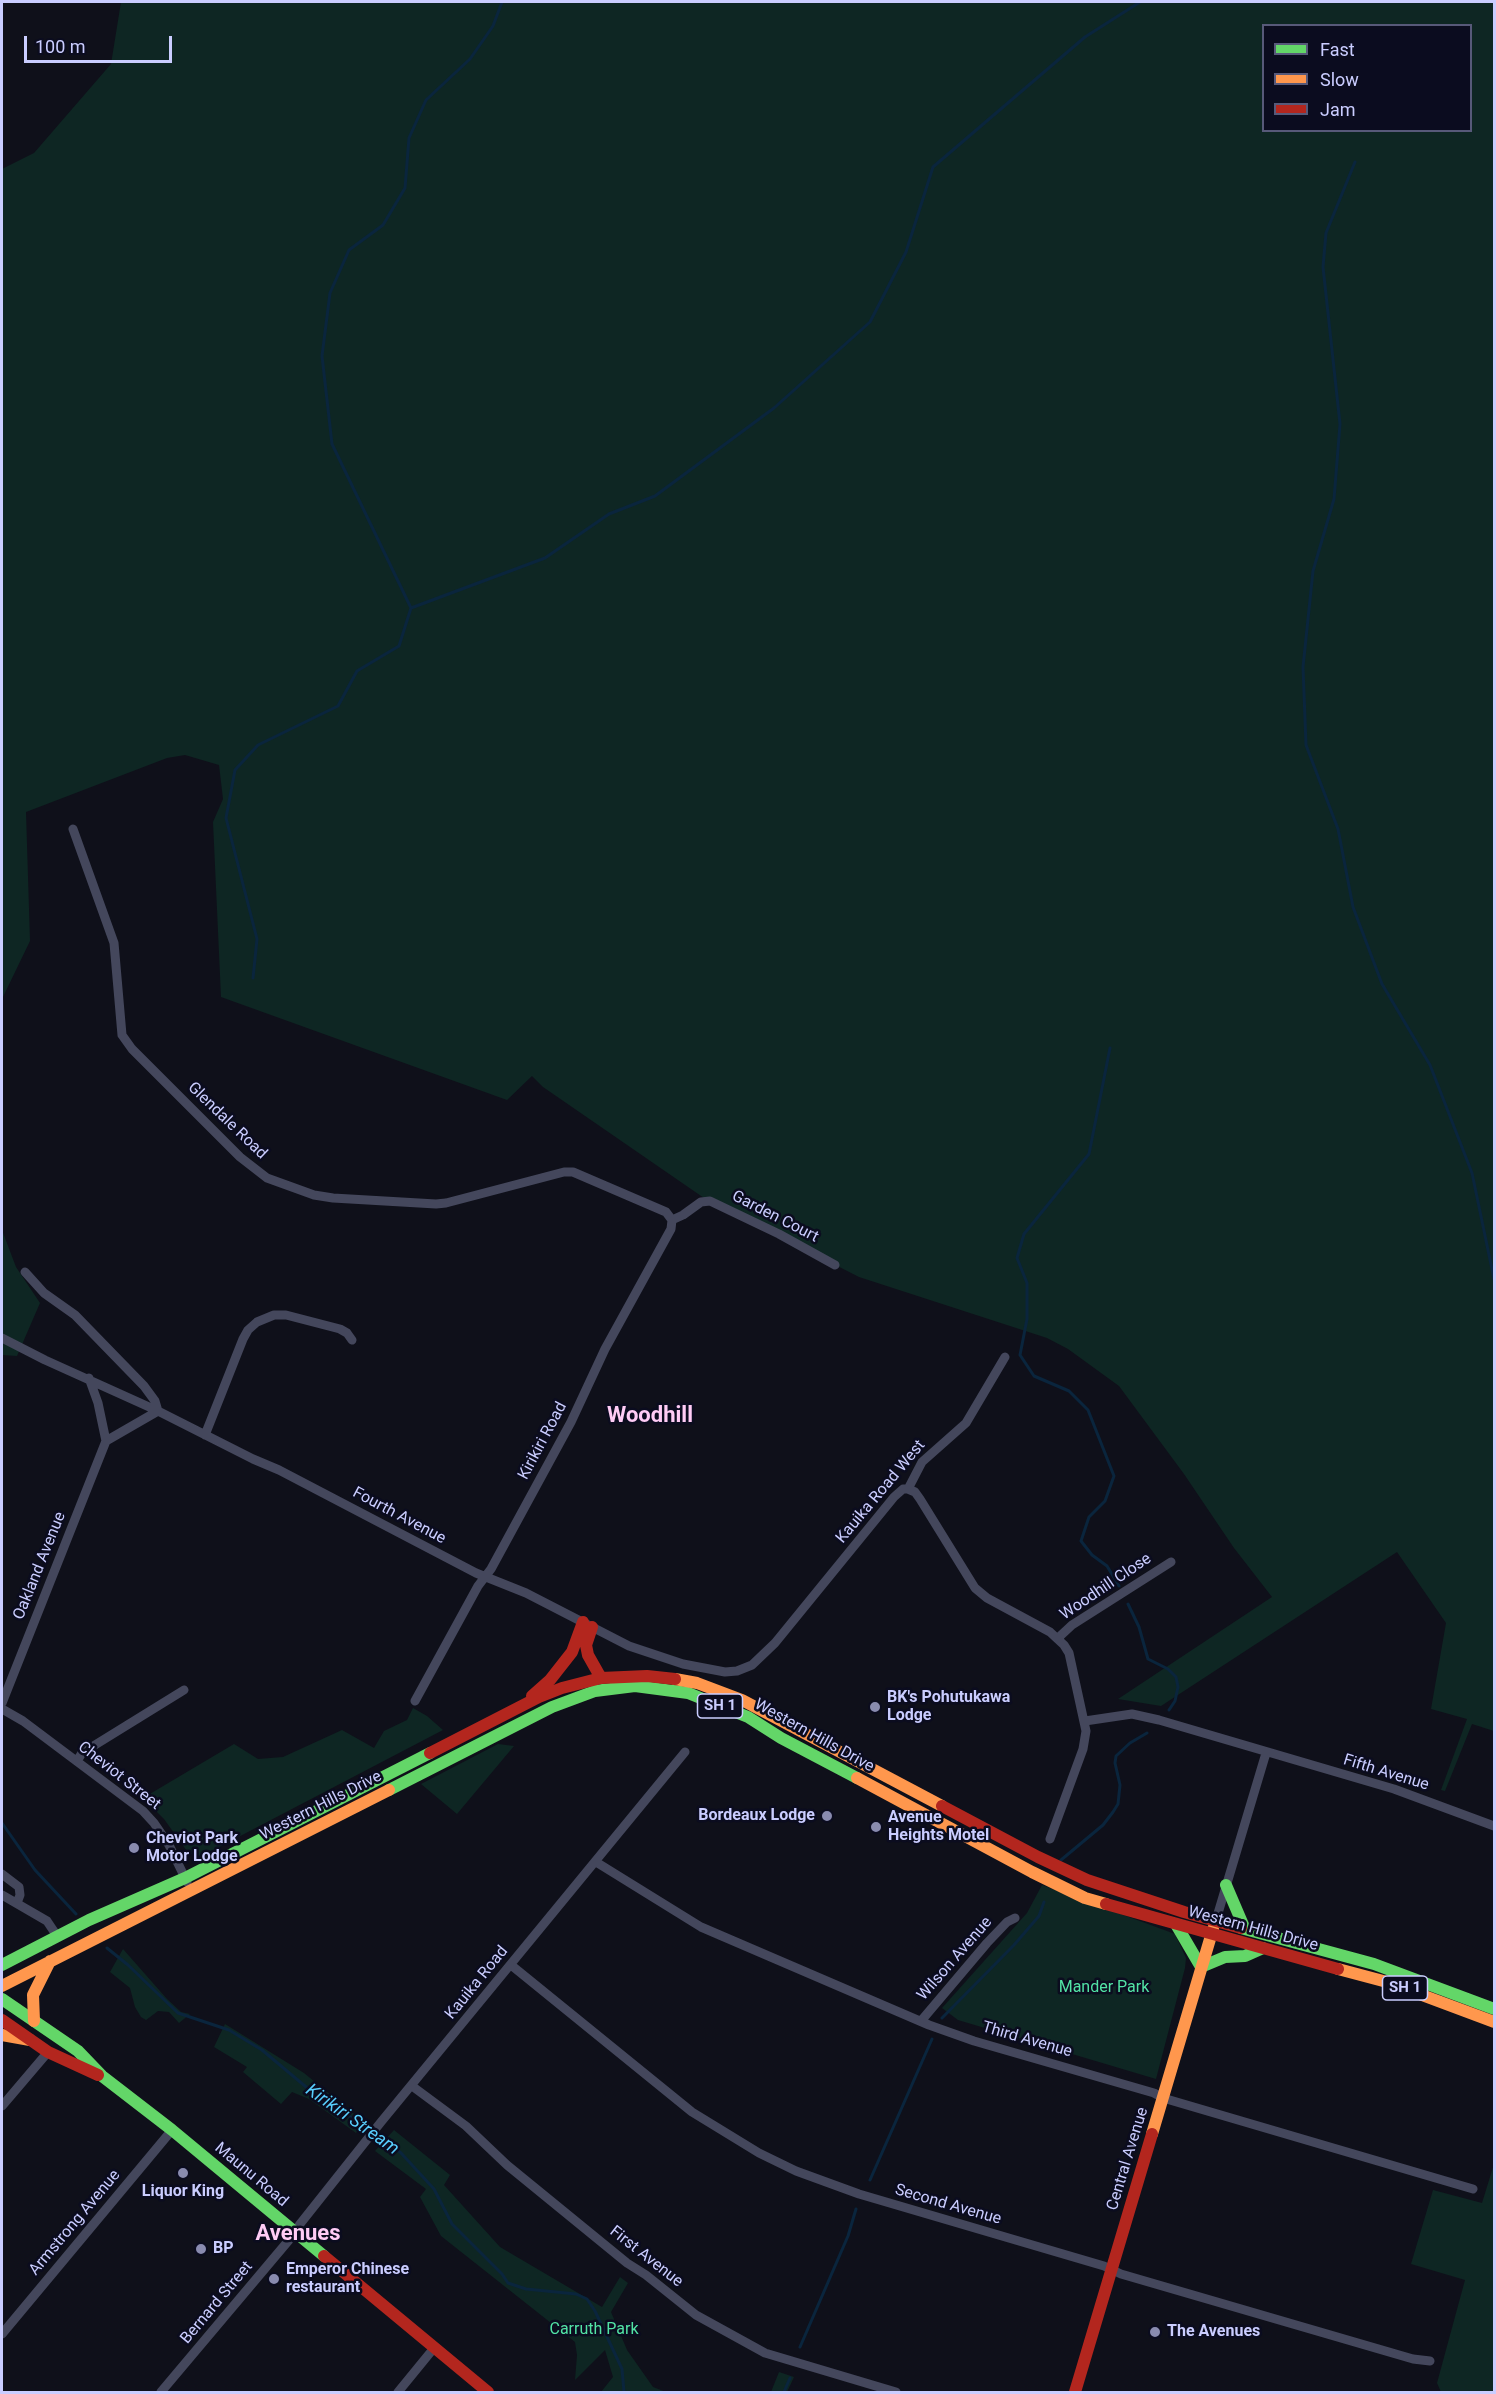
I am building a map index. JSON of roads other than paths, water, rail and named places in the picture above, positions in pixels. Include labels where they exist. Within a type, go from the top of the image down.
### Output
[{"type":"main road","points":[[587,1624],[588,1655],[601,1678]]},
{"type":"main road","points":[[526,1703],[550,1680],[572,1652],[587,1624]]},
{"type":"main road","name":"Western Hills Drive","points":[[2,1965],[57,1936],[185,1878],[526,1703],[562,1688],[601,1678],[646,1676],[679,1679],[725,1693],[1063,1870],[1173,1908],[1374,1964],[1494,2009]]},
{"type":"main road","name":"Western Hills Drive","points":[[2,1986],[552,1707],[595,1691],[635,1686],[688,1693],[748,1718],[791,1744],[1085,1898],[1177,1926],[1387,1982],[1494,2022]]},
{"type":"main road","points":[[319,1810],[325,1822]]},
{"type":"main road","points":[[1226,1885],[1244,1927]]},
{"type":"main road","name":"Central Avenue","points":[[1075,2392],[1216,1920]]},
{"type":"main road","points":[[1177,1926],[1201,1967],[1224,1957],[1245,1956],[1263,1948]]},
{"type":"main road","points":[[34,2021],[33,1995],[51,1960]]},
{"type":"main road","name":"Maunu Road","points":[[2,1999],[78,2051],[102,2076],[172,2130],[488,2392]]},
{"type":"main road","name":"Maunu Road","points":[[2,2020],[48,2052],[77,2067],[102,2076]]},
{"type":"main road","points":[[2,2035],[30,2040]]},
{"type":"street","name":"Glendale Road","points":[[73,829],[114,943],[122,1035],[132,1049],[240,1157],[267,1178],[333,1198],[436,1204],[564,1172],[573,1172],[666,1212],[672,1220]]},
{"type":"street","name":"Garden Court","points":[[672,1220],[700,1202],[714,1202],[835,1264]]},
{"type":"street","name":"Kirikiri Road","points":[[414,1701],[478,1586],[487,1576],[571,1422],[605,1349],[671,1229],[672,1220]]},
{"type":"street","points":[[25,1272],[44,1293],[75,1315],[152,1394],[158,1410],[106,1441],[98,1404],[89,1378]]},
{"type":"street","points":[[205,1435],[243,1339],[248,1330],[257,1322],[274,1315],[286,1315],[340,1329],[352,1340]]},
{"type":"street","name":"Fourth Avenue","points":[[2,1338],[45,1360],[158,1410],[476,1573],[526,1593],[629,1646],[682,1664],[725,1672],[747,1668]]},
{"type":"street","name":"Kauika Road West","points":[[747,1668],[775,1643],[894,1497],[903,1489],[908,1489],[922,1462],[966,1423],[1005,1357]]},
{"type":"street","name":"Oakland Avenue","points":[[2,1703],[106,1441]]},
{"type":"street","points":[[908,1489],[920,1499],[975,1588],[987,1598],[1041,1626],[1058,1638],[1069,1653],[1085,1721],[1083,1749],[1050,1839]]},
{"type":"street","name":"Woodhill Close","points":[[1058,1638],[1072,1625],[1171,1562]]},
{"type":"street","points":[[77,1761],[82,1753],[184,1690]]},
{"type":"street","name":"Cheviot Street","points":[[2,1709],[23,1721],[143,1811],[169,1845],[191,1892]]},
{"type":"street","name":"Fifth Avenue","points":[[1085,1721],[1116,1715],[1144,1716],[1394,1790],[1494,1826]]},
{"type":"street","name":"Kauika Road","points":[[294,2233],[362,2145],[685,1752]]},
{"type":"street","points":[[1216,1920],[1266,1753]]},
{"type":"street","name":"Third Avenue","points":[[596,1862],[702,1927],[921,2021],[974,2041],[1473,2189]]},
{"type":"street","points":[[2,1874],[19,1887],[20,1895],[17,1903]]},
{"type":"street","points":[[2,1894],[47,1921],[57,1936]]},
{"type":"street","name":"Wilson Avenue","points":[[921,2021],[987,1943],[1007,1922],[1015,1918]]},
{"type":"street","name":"Second Avenue","points":[[511,1965],[692,2112],[759,2153],[796,2171],[853,2192],[1112,2270],[1413,2360],[1430,2361]]},
{"type":"street","points":[[2,2106],[48,2052]]},
{"type":"street","name":"First Avenue","points":[[412,2086],[441,2110],[466,2126],[507,2165],[627,2264],[646,2274],[696,2315],[765,2353],[896,2392]]},
{"type":"street","name":"Armstrong Avenue","points":[[2,2334],[172,2130]]},
{"type":"street","name":"Bernard Street","points":[[161,2392],[294,2233]]},
{"type":"street","points":[[398,2392],[434,2348]]},
{"type":"waterway","points":[[253,978],[257,939],[226,818],[235,770],[258,745],[338,706],[357,671],[399,646],[411,608],[332,444],[322,356],[330,293],[349,250],[383,225],[405,188],[409,138],[426,100],[470,59],[493,26],[502,2]]},
{"type":"waterway","points":[[411,608],[545,558],[609,514],[655,496],[774,408],[870,322],[906,252],[933,167],[1085,37],[1140,2]]},
{"type":"waterway","points":[[1355,162],[1326,233],[1323,267],[1340,424],[1334,499],[1313,571],[1303,667],[1306,745],[1338,829],[1353,907],[1382,984],[1430,1065],[1472,1173],[1494,1279]]},
{"type":"waterway","points":[[1110,1048],[1089,1154],[1024,1234],[1017,1258],[1027,1283],[1027,1319],[1020,1355],[1034,1376],[1069,1391],[1088,1410],[1114,1476],[1105,1501],[1089,1517],[1081,1541],[1092,1555],[1107,1566],[1119,1586]]},
{"type":"waterway","points":[[1128,1604],[1139,1627],[1148,1659],[1168,1669],[1176,1677],[1178,1687],[1175,1701],[1169,1710]]},
{"type":"waterway","points":[[1061,1860],[1103,1825],[1113,1812],[1118,1804],[1120,1785],[1115,1763],[1116,1756],[1130,1743],[1147,1733]]},
{"type":"waterway","name":"Kirikiri Stream","points":[[2,1823],[35,1870],[76,1914]]},
{"type":"waterway","points":[[942,2018],[1014,1945],[1039,1916],[1044,1902]]},
{"type":"waterway","name":"Kirikiri Stream","points":[[107,1948],[178,2013],[229,2030],[262,2050],[324,2102],[335,2106],[401,2153],[434,2189],[452,2224],[502,2274],[508,2283],[526,2289],[576,2294],[587,2299],[622,2369],[624,2392]]},
{"type":"waterway","points":[[870,2180],[932,2039]]},
{"type":"waterway","points":[[800,2347],[848,2236],[856,2209]]},
{"type":"waterway","points":[[784,2392],[790,2378]]},
{"type":"place","name":"BK's Pohutukawa Lodge","points":[[875,1707]]},
{"type":"place","name":"Bordeaux Lodge","points":[[827,1816]]},
{"type":"place","name":"Avenue Heights Motel","points":[[876,1827]]},
{"type":"place","name":"Cheviot Park Motor Lodge","points":[[134,1848]]},
{"type":"place","name":"Liquor King","points":[[183,2173]]},
{"type":"place","name":"BP","points":[[201,2249]]},
{"type":"place","name":"Emperor Chinese restaurant","points":[[274,2279]]},
{"type":"place","name":"The Avenues","points":[[1155,2332]]},
{"type":"district","name":"Woodhill","points":[[650,1416]]},
{"type":"district","name":"Avenues","points":[[298,2234]]},
{"type":"park label","name":"Mander Park","points":[[1104,1988]]},
{"type":"park label","name":"Carruth Park","points":[[594,2330]]}]
